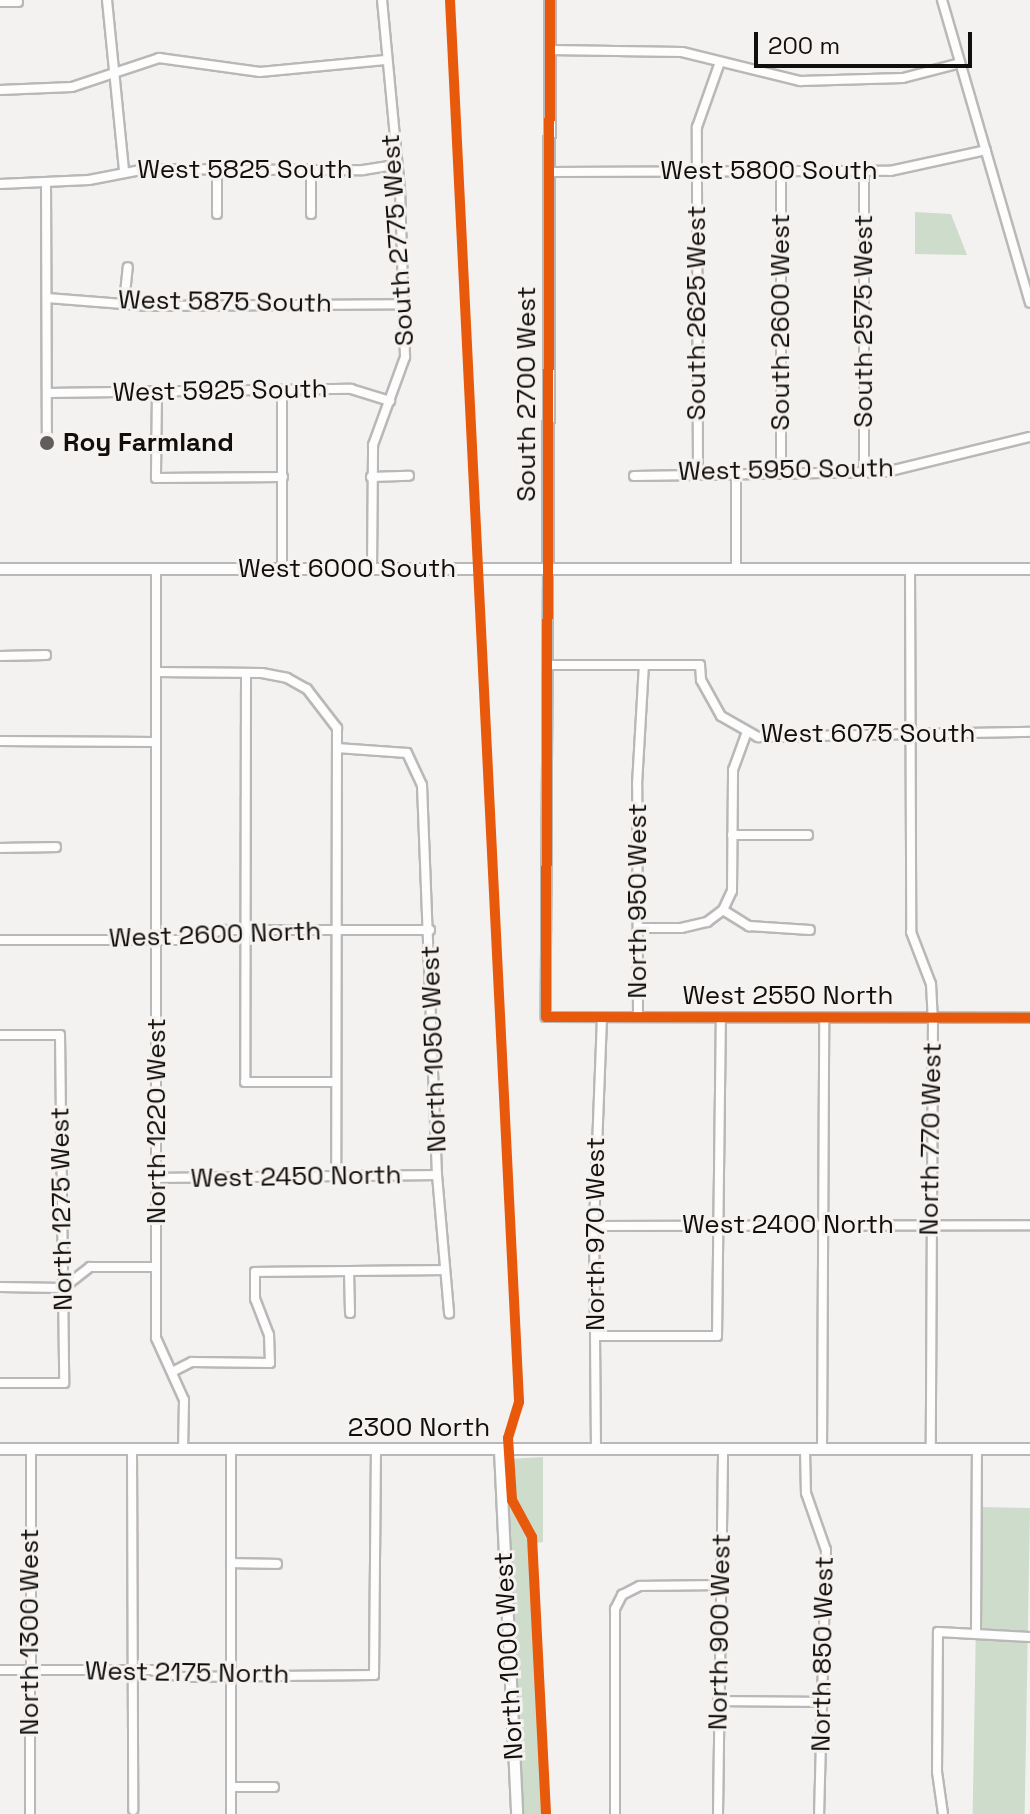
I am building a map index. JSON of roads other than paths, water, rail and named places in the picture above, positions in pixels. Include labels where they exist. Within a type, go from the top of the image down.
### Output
[{"type":"street","points":[[107,0],[124,171]]},
{"type":"street","name":"South 2775 West","points":[[372,569],[373,445],[404,369],[404,304],[396,165],[382,0]]},
{"type":"street","name":"South 2700 West","points":[[546,1017],[550,0]]},
{"type":"street","points":[[942,0],[1030,302]]},
{"type":"street","points":[[0,2],[18,2]]},
{"type":"street","points":[[550,50],[682,52],[800,81],[903,78],[960,63]]},
{"type":"street","points":[[0,90],[72,87],[159,58],[260,72],[385,60]]},
{"type":"street","name":"South 2625 West","points":[[698,472],[697,127],[720,62]]},
{"type":"street","name":"West 5800 South","points":[[550,172],[864,171],[917,167],[986,150]]},
{"type":"street","name":"West 5825 South","points":[[0,184],[98,179],[124,171],[396,165]]},
{"type":"street","points":[[217,169],[217,214]]},
{"type":"street","points":[[311,169],[311,214]]},
{"type":"street","name":"South 2600 West","points":[[781,171],[781,472]]},
{"type":"street","name":"South 2575 West","points":[[864,171],[864,472]]},
{"type":"street","points":[[46,182],[47,434]]},
{"type":"street","points":[[124,303],[128,267]]},
{"type":"street","name":"West 5875 South","points":[[47,298],[124,303],[404,304]]},
{"type":"street","name":"West 5925 South","points":[[47,393],[351,389],[390,401]]},
{"type":"street","points":[[282,390],[282,569]]},
{"type":"street","points":[[157,392],[156,478],[283,477]]},
{"type":"street","name":"West 5950 South","points":[[634,476],[698,472],[864,472],[924,466],[1030,437]]},
{"type":"street","points":[[736,472],[736,570]]},
{"type":"street","points":[[371,477],[409,476]]},
{"type":"street","name":"West 6000 South","points":[[0,569],[1030,569]]},
{"type":"street","name":"North 1220 West","points":[[156,569],[156,1338],[184,1400],[183,1450]]},
{"type":"street","name":"North 770 West","points":[[910,569],[911,932],[931,984],[933,1018],[929,1225],[931,1450]]},
{"type":"street","points":[[0,656],[46,655]]},
{"type":"street","points":[[549,665],[644,665]]},
{"type":"street","name":"West 6075 South","points":[[644,665],[700,665],[715,709],[746,734],[911,736],[1030,732]]},
{"type":"street","name":"North 950 West","points":[[638,1017],[637,785],[644,665]]},
{"type":"street","points":[[156,672],[246,673],[287,678],[307,689],[337,728],[336,1176]]},
{"type":"street","points":[[246,673],[245,1082],[336,1082]]},
{"type":"street","points":[[638,928],[681,928],[707,922],[723,910],[732,891],[732,785],[746,734]]},
{"type":"street","points":[[0,741],[155,742]]},
{"type":"street","name":"North 1050 West","points":[[337,748],[407,753],[422,785],[430,930],[437,1175],[449,1313]]},
{"type":"street","points":[[732,835],[808,835]]},
{"type":"street","points":[[0,848],[56,847]]},
{"type":"street","points":[[723,910],[749,926],[810,930]]},
{"type":"street","name":"West 2600 North","points":[[0,940],[158,940],[245,930],[430,930]]},
{"type":"street","name":"West 2550 North","points":[[546,1017],[1030,1018]]},
{"type":"street","name":"North 970 West","points":[[596,1450],[594,1226],[602,1017]]},
{"type":"street","points":[[596,1336],[717,1336],[721,1018]]},
{"type":"street","points":[[822,1450],[820,1225],[824,1018]]},
{"type":"street","name":"North 1275 West","points":[[0,1035],[60,1035],[64,1383],[0,1383]]},
{"type":"street","name":"West 2450 North","points":[[155,1178],[437,1175]]},
{"type":"street","name":"West 2400 North","points":[[594,1226],[1030,1225]]},
{"type":"street","points":[[0,1287],[63,1288],[90,1267],[156,1267]]},
{"type":"street","points":[[172,1372],[192,1362],[270,1363],[269,1335],[255,1299],[255,1272],[444,1270]]},
{"type":"street","points":[[349,1271],[350,1313]]},
{"type":"street","name":"2300 North","points":[[0,1449],[1030,1449]]},
{"type":"street","name":"North 1300 West","points":[[30,1814],[31,1449]]},
{"type":"street","points":[[976,1631],[977,1449]]},
{"type":"street","points":[[132,1450],[133,1810]]},
{"type":"street","points":[[231,1450],[231,1814]]},
{"type":"street","name":"West 2175 North","points":[[0,1670],[132,1670],[181,1677],[374,1675],[376,1450]]},
{"type":"street","name":"North 1000 West","points":[[500,1450],[517,1814]]},
{"type":"street","name":"North 900 West","points":[[718,1814],[723,1450]]},
{"type":"street","name":"North 850 West","points":[[805,1450],[806,1493],[826,1550],[819,1814]]},
{"type":"street","points":[[231,1563],[277,1564]]},
{"type":"street","points":[[615,1814],[615,1609],[622,1595],[640,1586],[719,1585]]},
{"type":"street","points":[[943,1814],[937,1772],[938,1632],[976,1631],[1030,1637]]},
{"type":"street","points":[[718,1701],[824,1702]]},
{"type":"street","points":[[231,1787],[274,1787]]},
{"type":"place","name":"Roy Farmland","points":[[47,443]]}]
